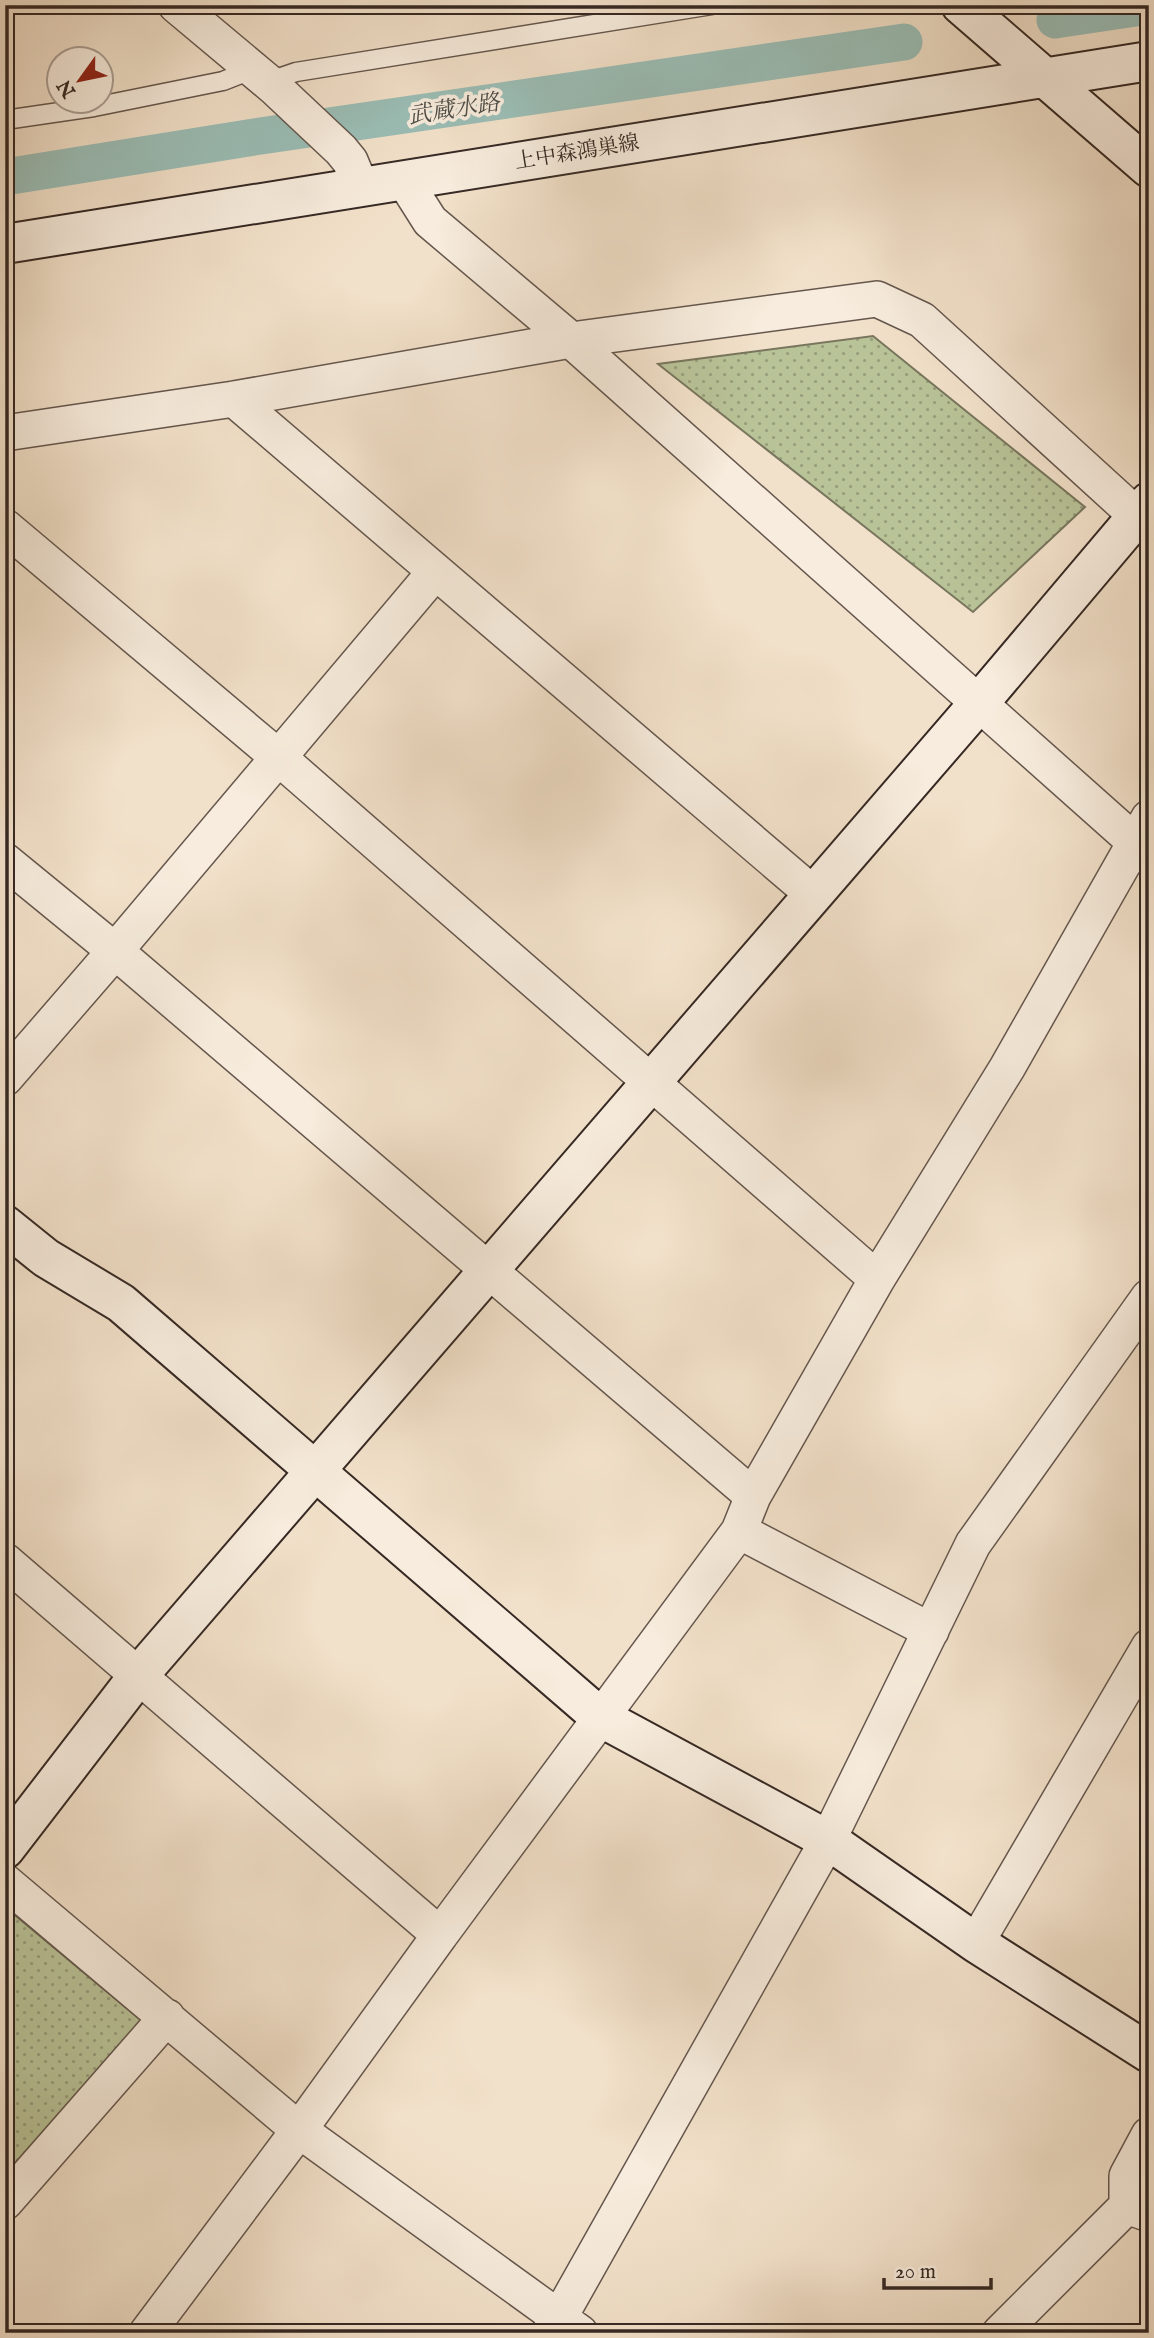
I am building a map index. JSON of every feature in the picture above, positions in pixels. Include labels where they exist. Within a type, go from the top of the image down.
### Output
[{"type":"street","points":[[176,5],[264,79],[341,150],[356,174]]},
{"type":"street","points":[[961,5],[1149,168]]},
{"type":"street","name":"上中森鴻巣線","points":[[5,244],[356,174],[404,180],[1149,61]]},
{"type":"street","points":[[147,2333],[739,1531],[753,1496],[877,1279],[1145,840],[979,703],[571,340],[430,221],[404,180]]},
{"type":"street","points":[[5,433],[234,399],[571,340],[877,299],[922,320],[1143,509],[979,703],[138,1676],[5,1849]]},
{"type":"street","points":[[234,399],[813,894]]},
{"type":"street","points":[[5,527],[278,757],[650,1084],[877,1279]]},
{"type":"street","points":[[5,1078],[435,572]]},
{"type":"street","points":[[5,861],[115,951],[753,1496]]},
{"type":"street","points":[[5,1225],[46,1258],[121,1303],[600,1717],[828,1840],[976,1943],[1149,2053]]},
{"type":"street","points":[[5,1882],[299,2130],[563,2328],[828,1840],[973,1544],[1149,1297]]},
{"type":"street","points":[[739,1531],[930,1631]]},
{"type":"street","points":[[5,1561],[439,1935]]},
{"type":"street","points":[[976,1943],[1149,1647]]},
{"type":"street","points":[[5,2202],[167,2017]]},
{"type":"street","points":[[1000,2333],[1138,2210],[1127,2176],[1149,2135]]},
{"type":"lane","points":[[5,120],[94,107],[223,81],[264,79],[712,5]]},
{"type":"green space","points":[[873,336],[1085,507],[973,612],[658,364]]},
{"type":"green space","points":[[5,1907],[142,2021],[5,2179]]},
{"type":"waterway","name":"武蔵水路","points":[[1055,20],[1149,6]]},
{"type":"waterway","name":"武蔵水路","points":[[5,177],[254,137],[904,42]]}]
